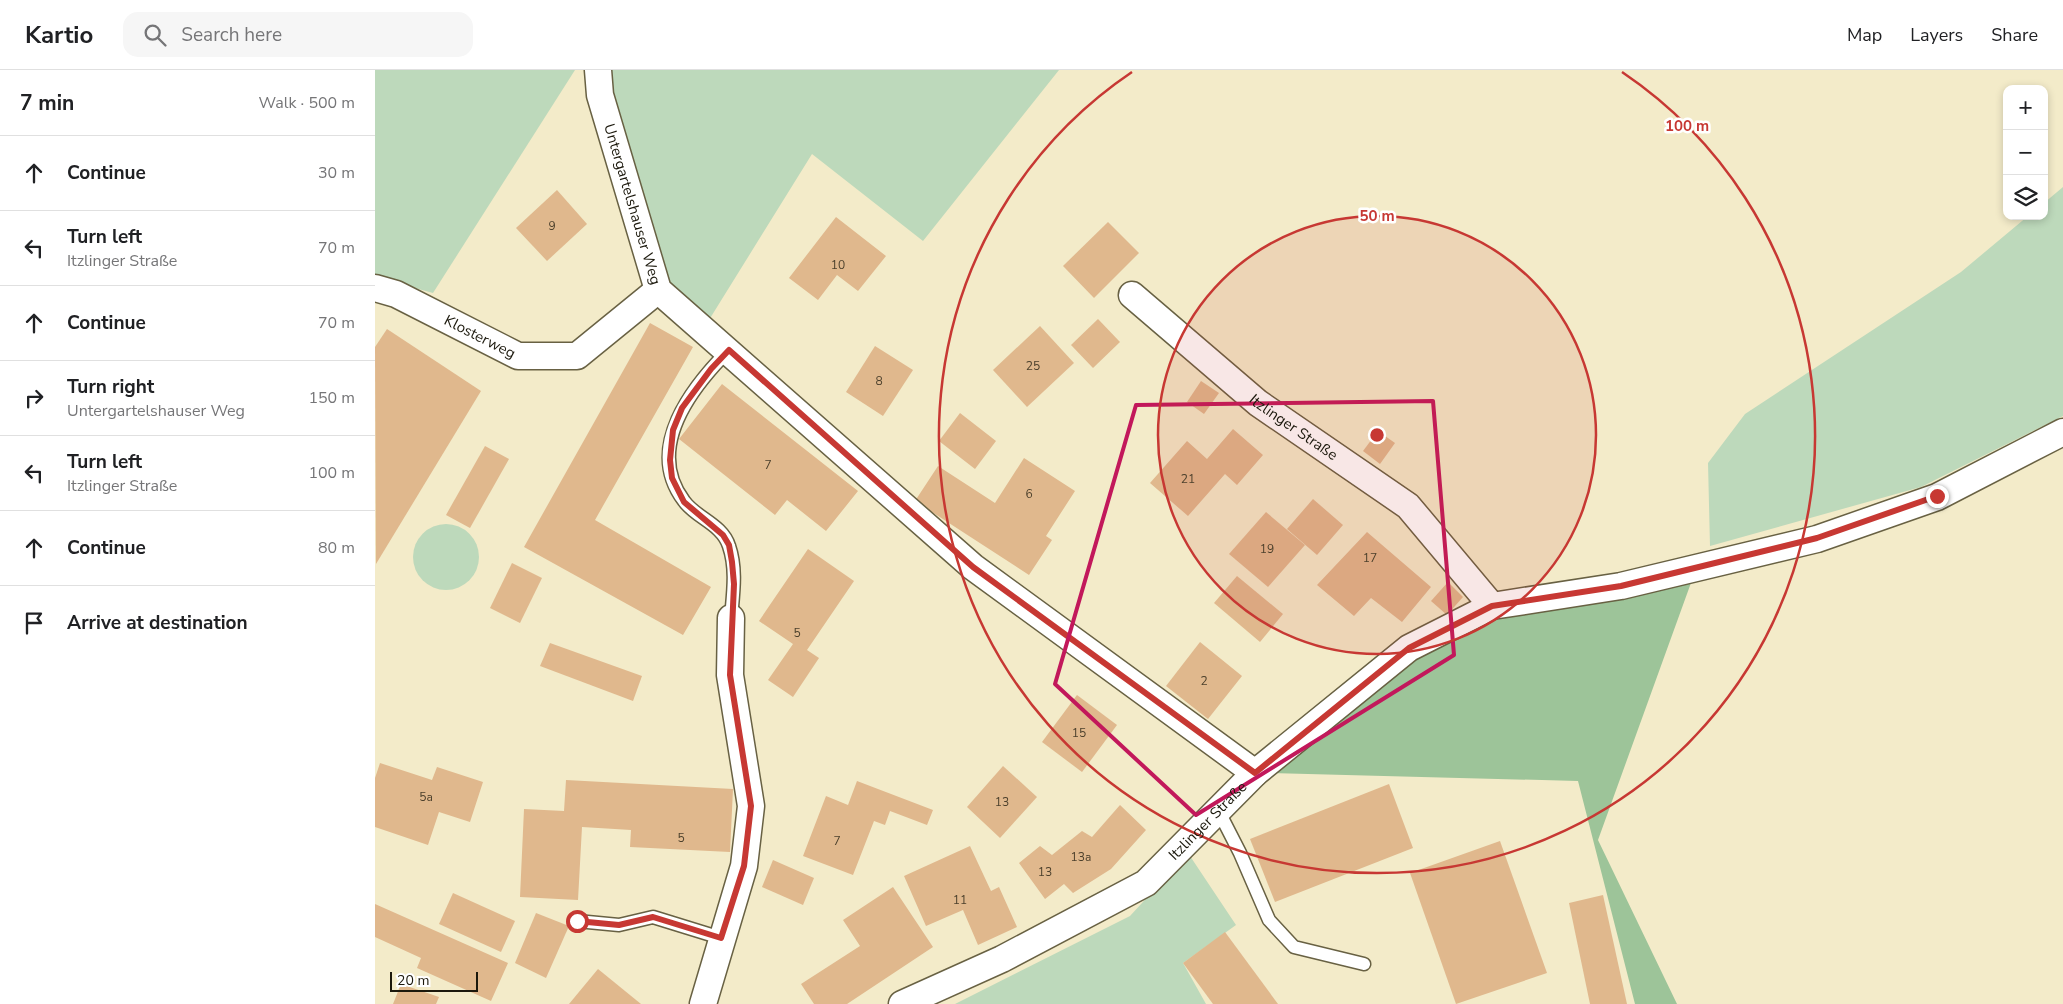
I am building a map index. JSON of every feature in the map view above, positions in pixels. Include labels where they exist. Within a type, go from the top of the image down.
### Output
[{"type":"street","name":"Untergartelshauser Weg","points":[[598,70],[600,95],[658,290],[729,350],[973,567],[1255,773]]},
{"type":"street","name":"Klosterweg","points":[[375,288],[396,294],[519,356],[577,356],[658,290]]},
{"type":"street","name":"Itzlinger Straße","points":[[1132,295],[1258,403],[1408,506],[1492,606]]},
{"type":"street","name":"Itzlinger Straße","points":[[903,1004],[1003,959],[1145,883],[1255,773],[1409,648],[1492,606],[1621,586],[1826,535],[1937,496],[2063,432]]},
{"type":"street","points":[[703,1004],[721,938],[744,866],[751,806],[730,675],[731,618]]},
{"type":"lane","points":[[729,350],[711,369],[682,408],[673,430],[670,460],[672,478],[684,502],[707,519],[723,535],[729,545],[734,584],[731,618]]},
{"type":"lane","points":[[1218,810],[1241,853],[1269,920],[1294,947],[1365,964]]},
{"type":"lane","points":[[577,921],[619,925],[653,917],[721,938]]},
{"type":"highlighted area","points":[[1433,401],[1454,655],[1196,815],[1055,684],[1136,405]]},
{"type":"green space","points":[[375,70],[575,70],[433,293],[375,277]]},
{"type":"green space","points":[[598,70],[1059,70],[923,241],[812,154],[704,328],[658,290]]},
{"type":"green space","points":[[2063,187],[2063,416],[1921,487],[1710,546],[1708,463],[1745,414],[1961,272],[2023,220],[2048,220],[2048,200]]},
{"type":"green space","points":[[440,524],[452,524],[464,529],[474,539],[479,551],[477,570],[464,585],[452,590],[440,590],[428,585],[418,575],[413,563],[413,551],[418,539],[428,529]]},
{"type":"green space","points":[[1696,569],[1598,840],[1677,1004],[1635,1004],[1578,781],[1269,773],[1259,758],[1438,618]]},
{"type":"green space","points":[[1188,853],[1236,925],[1183,963],[1206,1004],[955,1004],[1130,916]]},
{"type":"building","points":[[557,190],[587,224],[547,261],[516,228]]},
{"type":"building","points":[[836,217],[886,256],[858,291],[837,275],[818,300],[789,278]]},
{"type":"building","points":[[1108,222],[1139,253],[1094,298],[1063,266]]},
{"type":"building","points":[[1098,319],[1120,342],[1093,368],[1071,345]]},
{"type":"building","points":[[650,323],[693,347],[595,520],[711,587],[683,635],[524,547]]},
{"type":"building","points":[[1040,326],[1074,363],[1027,407],[993,370]]},
{"type":"building","points":[[387,329],[481,391],[376,564],[375,347]]},
{"type":"building","points":[[875,346],[913,370],[883,416],[846,392]]},
{"type":"building","points":[[1201,381],[1219,393],[1204,414],[1187,402]]},
{"type":"building","points":[[722,384],[858,491],[826,531],[787,500],[775,515],[679,439]]},
{"type":"building","points":[[960,413],[996,441],[975,469],[939,441]]},
{"type":"building","points":[[1233,429],[1263,455],[1237,485],[1225,474],[1188,516],[1150,483],[1187,441],[1207,459]]},
{"type":"building","points":[[1378,431],[1395,443],[1380,464],[1363,451]]},
{"type":"building","points":[[485,446],[509,459],[470,528],[446,515]]},
{"type":"building","points":[[1024,458],[1075,491],[1046,536],[1052,540],[1029,575],[915,501],[938,466],[995,503]]},
{"type":"building","points":[[1313,499],[1343,525],[1317,555],[1287,529]]},
{"type":"building","points":[[1266,512],[1305,545],[1268,587],[1229,554]]},
{"type":"building","points":[[1367,532],[1431,587],[1402,622],[1371,598],[1354,616],[1317,585]]},
{"type":"building","points":[[808,549],[854,581],[807,650],[819,658],[793,697],[768,680],[793,644],[759,621]]},
{"type":"building","points":[[512,563],[542,578],[520,623],[490,608]]},
{"type":"building","points":[[1237,576],[1283,614],[1260,642],[1214,603]]},
{"type":"building","points":[[1448,582],[1463,597],[1447,615],[1431,601]]},
{"type":"building","points":[[1200,642],[1242,676],[1208,719],[1166,686]]},
{"type":"building","points":[[550,643],[642,676],[633,701],[540,666]]},
{"type":"building","points":[[1077,695],[1117,725],[1082,772],[1042,742]]},
{"type":"building","points":[[380,763],[432,780],[437,767],[483,782],[470,822],[439,812],[428,845],[375,827],[375,778]]},
{"type":"building","points":[[1003,766],[1037,797],[1000,838],[967,807]]},
{"type":"building","points":[[566,780],[733,789],[730,852],[630,847],[631,830],[582,827],[578,900],[520,897],[524,809],[564,811]]},
{"type":"building","points":[[857,781],[933,810],[927,825],[890,811],[885,825],[874,821],[853,875],[803,856],[826,796],[848,805]]},
{"type":"building","points":[[1389,784],[1413,848],[1275,902],[1250,839]]},
{"type":"building","points":[[1120,805],[1146,830],[1111,869],[1073,893],[1064,884],[1045,899],[1019,863],[1040,846],[1052,855],[1082,831],[1092,837]]},
{"type":"building","points":[[1500,841],[1547,973],[1456,1004],[1410,873]]},
{"type":"building","points":[[970,846],[991,891],[999,887],[1017,927],[978,945],[963,910],[926,926],[904,876]]},
{"type":"building","points":[[773,860],[814,878],[803,905],[762,887]]},
{"type":"building","points":[[893,887],[933,947],[847,1004],[814,1004],[801,984],[860,946],[843,920]]},
{"type":"building","points":[[453,893],[515,921],[501,952],[439,924]]},
{"type":"building","points":[[1603,895],[1627,1004],[1590,1004],[1569,903]]},
{"type":"building","points":[[375,904],[508,963],[491,1001],[417,968],[421,958],[375,937]]},
{"type":"building","points":[[536,913],[569,926],[546,978],[515,963]]},
{"type":"building","points":[[1225,932],[1278,1004],[1213,1004],[1183,963]]},
{"type":"building","points":[[598,969],[641,1004],[569,1004]]},
{"type":"building","points":[[401,984],[439,997],[436,1004],[393,1004]]},
{"type":"route","points":[[577,921],[619,925],[653,917],[721,938],[744,866],[751,806],[739,744],[730,675],[731,618],[734,584],[729,545],[723,535],[707,519],[684,502],[672,478],[670,460],[673,430],[682,408],[711,369],[729,350],[973,567],[1255,773],[1409,648],[1492,606],[1621,586],[1817,538],[1937,496]]}]
